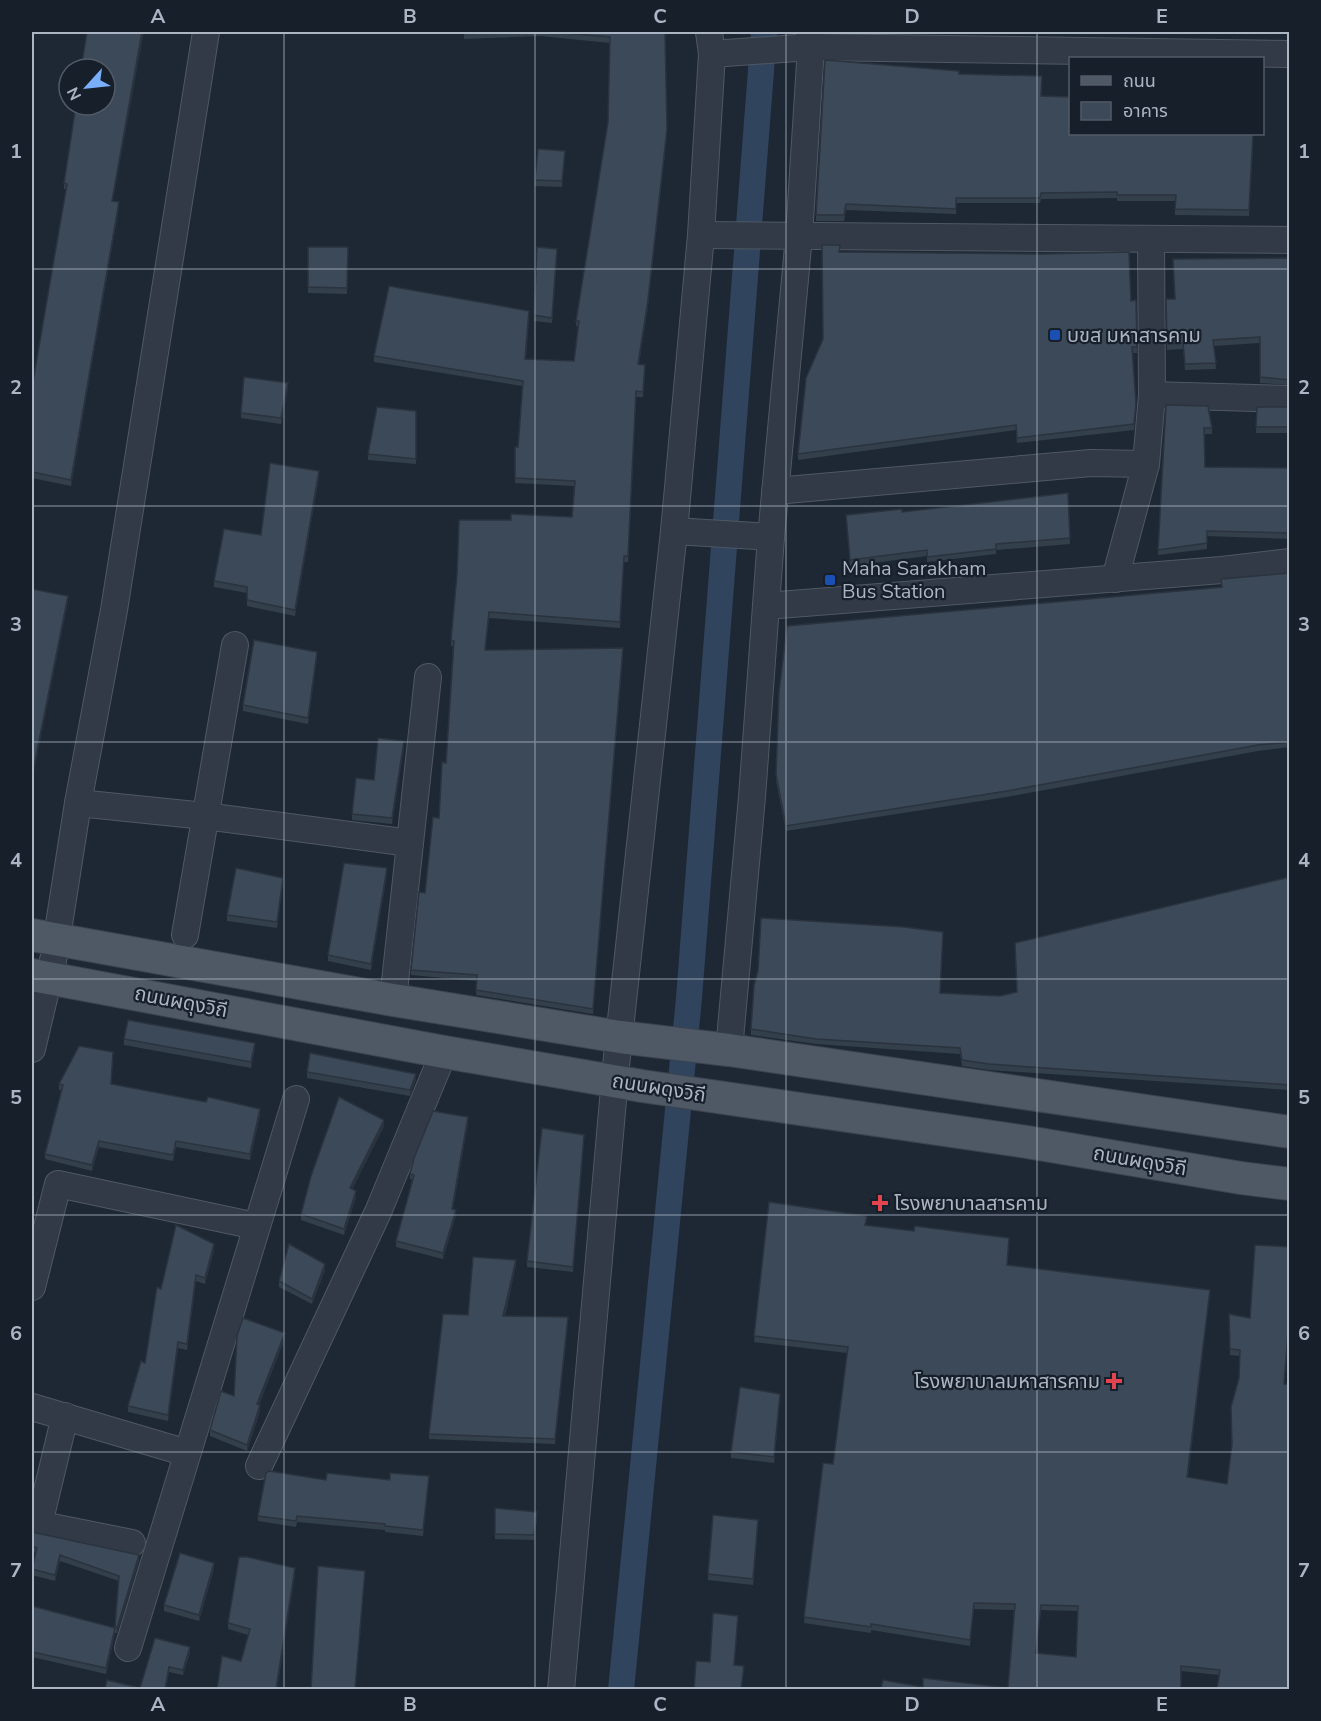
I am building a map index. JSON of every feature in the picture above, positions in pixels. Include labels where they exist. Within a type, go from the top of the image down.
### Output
[{"type":"main road","name":"ถนนผดุงวิถี","points":[[44,937],[393,1000],[633,1038],[1290,1132]]},
{"type":"main road","name":"ถนนผดุงวิถี","points":[[40,976],[444,1052],[628,1083],[1027,1142],[1290,1184]]},
{"type":"street","points":[[32,1049],[44,937],[78,803],[114,610],[206,32]]},
{"type":"street","points":[[715,1048],[752,796],[771,537],[799,236],[810,39]]},
{"type":"street","points":[[561,1689],[633,1038],[674,531],[701,235],[711,43],[810,39],[1290,54]]},
{"type":"street","points":[[701,235],[1290,240]]},
{"type":"street","points":[[1115,579],[1146,464],[1152,395],[1151,240]]},
{"type":"street","points":[[1152,395],[1290,399]]},
{"type":"street","points":[[775,491],[1091,463],[1146,464]]},
{"type":"street","points":[[674,531],[771,537]]},
{"type":"street","points":[[766,606],[1115,579],[1290,562]]},
{"type":"street","points":[[185,934],[235,645]]},
{"type":"street","points":[[393,1000],[428,677]]},
{"type":"street","points":[[78,803],[205,816],[410,843]]},
{"type":"street","points":[[259,1466],[378,1212],[444,1052]]},
{"type":"street","points":[[128,1648],[296,1099]]},
{"type":"street","points":[[32,1287],[58,1184],[256,1226]]},
{"type":"street","points":[[32,1407],[187,1453]]},
{"type":"street","points":[[65,1416],[35,1523],[132,1543]]},
{"type":"building","points":[[87,32],[142,32],[112,201],[119,202],[71,480],[32,472],[32,387],[67,184],[64,183],[74,117],[117,117],[117,57],[83,57]]},
{"type":"building","points":[[553,32],[665,32],[667,129],[648,300],[638,364],[645,365],[643,392],[636,391],[628,556],[624,556],[620,622],[489,612],[485,650],[623,648],[593,1009],[476,990],[477,975],[411,970],[419,892],[425,893],[433,817],[439,818],[442,762],[446,763],[459,520],[511,520],[511,514],[572,517],[575,481],[515,478],[515,447],[518,447],[523,381],[374,356],[389,286],[529,311],[525,359],[574,361],[579,321],[576,321],[608,122],[610,37]]},
{"type":"building","points":[[825,60],[959,71],[959,74],[1042,76],[1041,96],[1069,97],[1069,135],[1253,135],[1249,210],[1175,209],[1176,195],[1117,195],[1117,192],[1041,193],[1040,198],[956,198],[956,209],[846,204],[844,215],[816,215]]},
{"type":"building","points":[[538,149],[565,151],[562,181],[535,180]]},
{"type":"building","points":[[822,245],[840,245],[839,252],[1041,254],[1129,252],[1131,301],[1136,300],[1137,347],[1132,347],[1136,403],[1134,424],[1017,438],[1016,425],[798,454],[806,378],[823,339]]},
{"type":"building","points":[[308,247],[348,247],[347,288],[308,287]]},
{"type":"building","points":[[537,247],[557,249],[552,318],[534,315]]},
{"type":"building","points":[[1290,258],[1290,380],[1260,377],[1260,337],[1213,340],[1216,363],[1185,364],[1183,343],[1167,344],[1166,299],[1175,299],[1173,259]]},
{"type":"building","points":[[244,377],[288,383],[281,418],[241,413]]},
{"type":"building","points":[[1166,405],[1208,406],[1212,428],[1204,428],[1205,467],[1290,468],[1290,533],[1207,531],[1207,543],[1158,550]]},
{"type":"building","points":[[377,407],[416,411],[416,459],[368,454]]},
{"type":"building","points":[[1257,407],[1290,407],[1290,427],[1256,427]]},
{"type":"building","points":[[270,463],[319,471],[295,610],[247,600],[247,587],[214,581],[224,529],[261,535]]},
{"type":"building","points":[[1068,493],[1070,538],[996,544],[996,549],[927,557],[927,550],[850,560],[846,515],[902,509],[902,512]]},
{"type":"building","points":[[1290,573],[1290,742],[1258,745],[1007,791],[786,826],[776,775],[779,692],[787,626],[1222,587],[1221,579]]},
{"type":"building","points":[[32,589],[68,596],[32,776]]},
{"type":"building","points":[[254,640],[317,652],[308,718],[243,705]]},
{"type":"building","points":[[378,738],[404,741],[392,818],[352,814],[356,778],[374,780]]},
{"type":"building","points":[[344,863],[387,868],[371,964],[328,955]]},
{"type":"building","points":[[236,868],[283,878],[277,922],[227,915]]},
{"type":"building","points":[[1290,877],[1290,1085],[989,1064],[962,1060],[960,1048],[816,1039],[751,1029],[761,918],[904,927],[943,932],[940,993],[1000,996],[1017,992],[1015,943]]},
{"type":"building","points":[[128,1020],[255,1043],[251,1062],[124,1039]]},
{"type":"building","points":[[79,1046],[113,1052],[111,1084],[206,1102],[208,1097],[260,1109],[250,1154],[176,1141],[173,1155],[99,1141],[92,1165],[45,1154],[63,1085],[59,1084]]},
{"type":"building","points":[[310,1053],[416,1074],[410,1090],[307,1072]]},
{"type":"building","points":[[339,1097],[384,1120],[350,1188],[356,1191],[344,1229],[301,1214],[311,1176]]},
{"type":"building","points":[[433,1111],[468,1117],[452,1209],[456,1210],[443,1253],[396,1241],[414,1175],[410,1174],[414,1158]]},
{"type":"building","points":[[542,1128],[584,1135],[573,1267],[527,1261]]},
{"type":"building","points":[[769,1202],[867,1216],[865,1225],[914,1231],[915,1226],[1009,1238],[1007,1265],[1210,1290],[1187,1477],[1227,1484],[1232,1444],[1231,1407],[1239,1378],[1240,1350],[1230,1349],[1229,1314],[1250,1318],[1255,1245],[1290,1247],[1290,1335],[1288,1334],[1284,1384],[1290,1384],[1290,1689],[1217,1689],[1220,1670],[1181,1666],[1181,1689],[881,1689],[883,1680],[923,1687],[923,1678],[1008,1688],[1015,1604],[974,1603],[970,1640],[871,1624],[871,1627],[804,1617],[823,1463],[833,1464],[848,1347],[754,1336]],"holes":[[[1041,1605],[1078,1606],[1076,1657],[1036,1653]]]},
{"type":"building","points":[[176,1225],[214,1244],[205,1278],[196,1275],[187,1344],[178,1342],[168,1415],[128,1406],[141,1361],[145,1363],[157,1287],[161,1289]]},
{"type":"building","points":[[289,1244],[325,1264],[312,1299],[279,1281]]},
{"type":"building","points":[[473,1257],[516,1260],[503,1316],[568,1317],[555,1439],[429,1434],[443,1314],[468,1315]]},
{"type":"building","points":[[243,1318],[285,1333],[257,1404],[260,1405],[247,1445],[210,1430],[221,1391],[234,1396],[237,1336]]},
{"type":"building","points":[[740,1387],[780,1394],[774,1457],[731,1452]]},
{"type":"building","points":[[269,1471],[326,1480],[327,1473],[390,1480],[390,1473],[429,1476],[423,1530],[297,1516],[296,1521],[258,1516],[266,1473]]},
{"type":"building","points":[[495,1508],[537,1512],[534,1535],[495,1534]]},
{"type":"building","points":[[713,1515],[758,1520],[753,1579],[708,1574]]},
{"type":"building","points":[[32,1532],[139,1555],[117,1628],[115,1627],[119,1576],[60,1555],[55,1575],[32,1569],[37,1548],[32,1546]]},
{"type":"building","points":[[180,1553],[214,1563],[199,1615],[164,1605]]},
{"type":"building","points":[[239,1557],[295,1568],[276,1689],[217,1689],[222,1656],[241,1661],[250,1629],[228,1623]]},
{"type":"building","points":[[318,1566],[365,1571],[355,1689],[311,1689]]},
{"type":"building","points":[[32,1606],[115,1628],[106,1668],[32,1652]]},
{"type":"building","points":[[713,1613],[738,1616],[734,1665],[744,1666],[741,1689],[694,1689],[696,1661],[710,1662]]},
{"type":"building","points":[[155,1638],[190,1647],[183,1670],[169,1667],[165,1689],[105,1689],[107,1680],[140,1688]]},
{"type":"waterway","points":[[621,1690],[689,998],[764,32]]},
{"type":"place","name":"บขส มหาสารคาม","points":[[1055,335]]},
{"type":"place","name":"Maha Sarakham Bus Station","points":[[830,580]]},
{"type":"place","name":"โรงพยาบาลสารคาม","points":[[880,1203]]},
{"type":"place","name":"โรงพยาบาลมหาสารคาม","points":[[1114,1381]]}]
